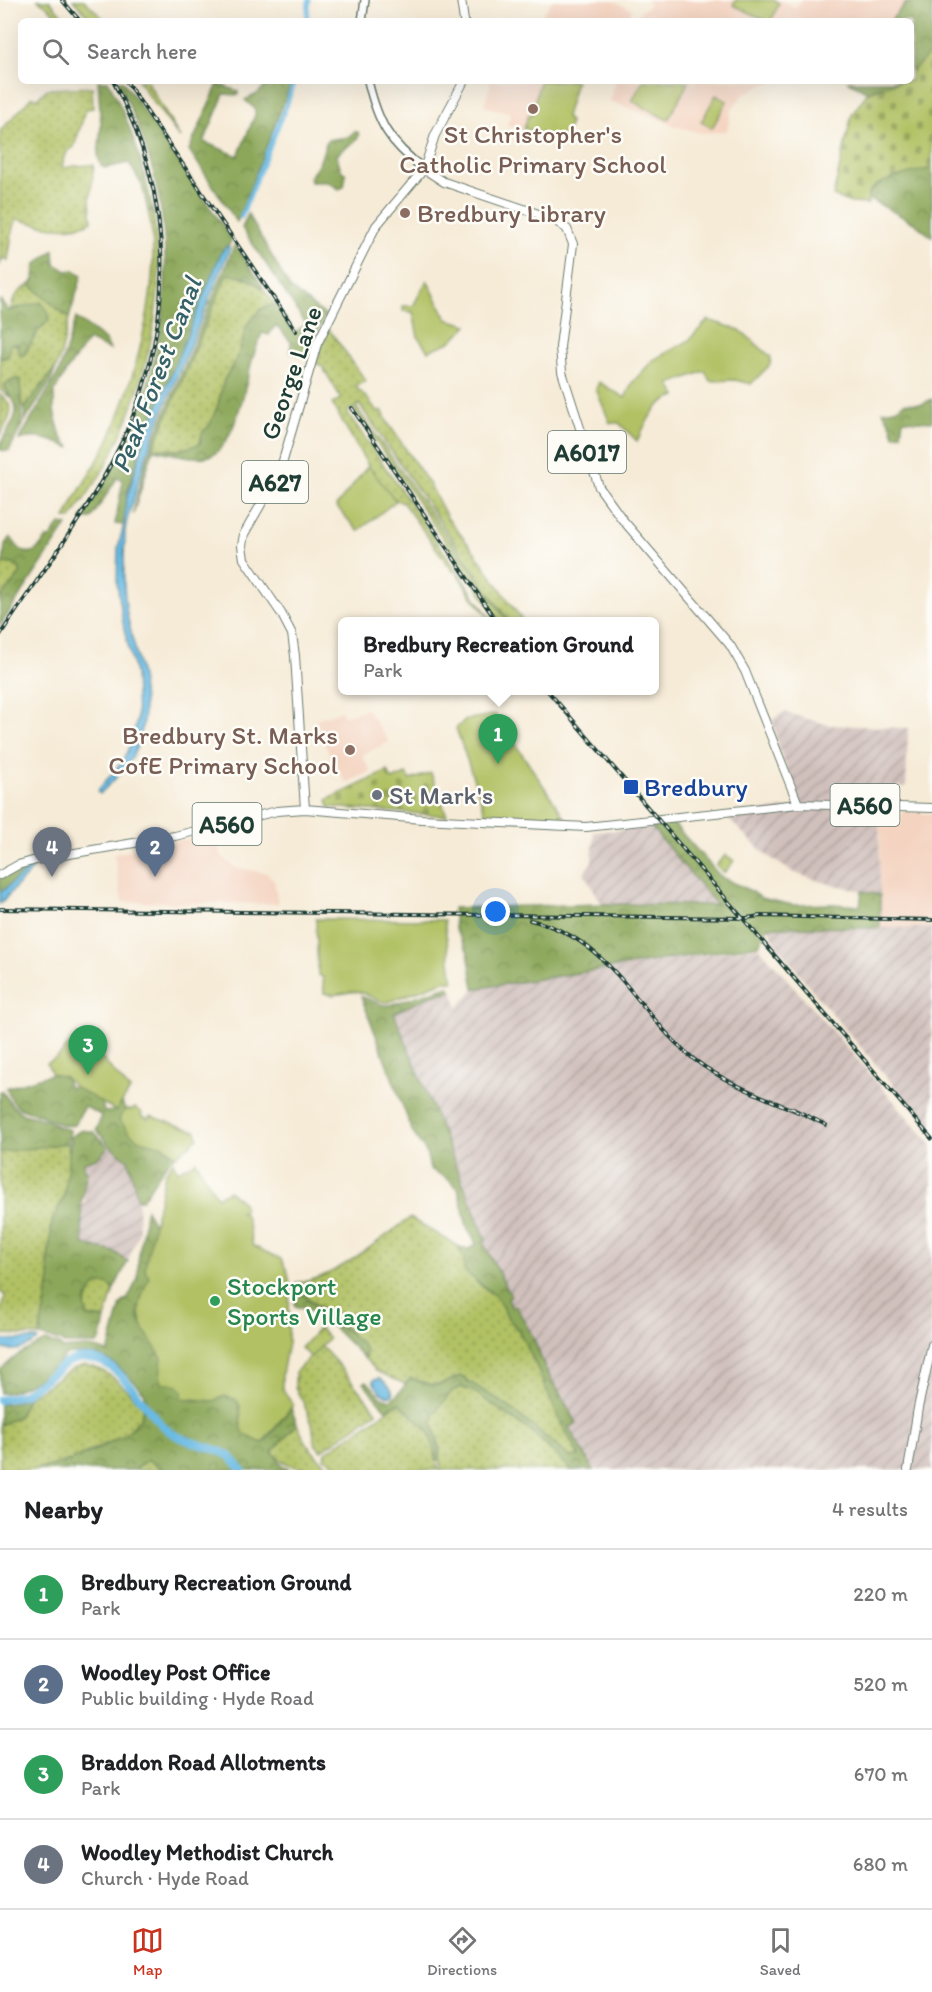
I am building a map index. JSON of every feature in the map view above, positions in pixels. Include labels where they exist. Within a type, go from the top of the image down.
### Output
[{"type":"main road","points":[[362,18],[365,0]]},
{"type":"main road","points":[[461,0],[464,18]]},
{"type":"main road","points":[[369,84],[387,134],[396,146],[424,169]]},
{"type":"main road","name":"A627","points":[[424,169],[435,135],[462,84]]},
{"type":"main road","name":"A6017","points":[[424,169],[444,182],[553,219],[567,229],[573,244],[560,347],[562,372],[599,487],[622,519],[730,645],[745,670],[798,804]]},
{"type":"main road","name":"George Lane","points":[[305,809],[292,634],[272,597],[248,565],[242,546],[244,534],[280,471],[317,344],[325,325],[375,226],[424,169]]},
{"type":"main road","name":"A560","points":[[0,874],[18,865],[40,860],[175,836],[278,811],[305,809],[422,819],[586,827],[798,804],[932,807]]},
{"type":"main road","points":[[908,1470],[918,1408],[932,1345]]},
{"type":"shaded area","points":[[553,0],[611,0],[632,9],[628,18],[540,18]]},
{"type":"shaded area","points":[[646,0],[779,0],[795,7],[803,0],[932,0],[926,13],[905,4],[893,18],[637,18],[641,10],[647,8],[650,3]]},
{"type":"shaded area","name":"St Christopher's Catholic Primary School","points":[[490,84],[575,84],[566,117],[570,122],[565,140],[507,125],[511,113],[484,106]]},
{"type":"shaded area","points":[[615,84],[764,84],[744,94],[732,108],[727,131],[697,132],[610,101]]},
{"type":"shaded area","name":"Bredbury St. Marks CofE Primary School","points":[[367,709],[389,742],[362,755],[371,772],[346,783],[325,745],[316,719],[341,711],[344,716]]},
{"type":"shaded area","points":[[784,712],[829,725],[908,728],[906,787],[892,787],[892,802],[879,802],[880,895],[794,873],[766,855],[725,816],[800,806],[778,746],[772,720]]},
{"type":"shaded area","points":[[902,811],[932,814],[932,928],[880,928],[880,824],[901,824]]},
{"type":"shaded area","points":[[651,827],[718,905],[602,904],[584,873],[592,862],[594,832]]},
{"type":"shaded area","points":[[213,834],[221,855],[234,867],[266,873],[274,880],[278,904],[122,902],[114,854]]},
{"type":"shaded area","points":[[767,927],[932,928],[932,1130],[817,996],[778,946]]},
{"type":"shaded area","points":[[759,947],[932,1145],[932,1470],[594,1470],[568,1427],[577,1423],[546,1370],[517,1306],[512,1308],[508,1299],[511,1295],[482,1242],[486,1239],[394,1013],[432,995],[452,991],[458,1007],[474,989]]},
{"type":"shaded area","points":[[109,1145],[128,1160],[138,1200],[139,1232],[128,1261],[114,1251],[93,1249],[82,1243],[81,1204],[86,1203],[84,1200],[86,1171],[84,1162],[99,1157]]},
{"type":"green space","points":[[38,0],[49,0],[64,18],[57,18]]},
{"type":"green space","points":[[73,0],[84,0],[103,18],[89,18]]},
{"type":"green space","points":[[736,0],[773,0],[779,3],[772,18],[761,18],[733,5]]},
{"type":"green space","points":[[932,0],[932,52],[914,69],[914,18],[893,18],[906,3]]},
{"type":"green space","points":[[932,52],[932,168],[878,184],[868,194],[868,204],[851,203],[833,196],[852,114],[868,92],[892,84],[914,84],[914,69]]},
{"type":"green space","points":[[98,84],[110,84],[130,128],[153,211],[148,211],[142,185],[129,163],[105,168],[101,166],[98,156],[101,125]]},
{"type":"green space","points":[[118,84],[125,84],[232,239],[221,253],[146,435],[128,489],[124,525],[115,524],[123,480],[117,478],[91,519],[81,519],[112,468],[137,415],[154,360],[164,305],[165,249],[158,193],[142,137]]},
{"type":"green space","points":[[140,84],[149,84],[180,138]]},
{"type":"green space","points":[[218,84],[238,91],[238,95],[224,94],[204,142],[238,156],[255,115],[255,109],[245,100],[257,94],[268,84],[291,84],[237,222],[189,150]]},
{"type":"green space","points":[[539,84],[575,84],[566,117],[570,122],[565,140],[524,129],[528,116],[531,116]]},
{"type":"green space","points":[[641,84],[687,84],[668,120],[632,101]]},
{"type":"green space","points":[[853,84],[892,84],[868,92]]},
{"type":"green space","points":[[92,87],[93,108],[86,109],[74,147],[67,152],[62,166],[65,168],[94,165],[90,201],[92,221],[74,227],[65,227],[45,226],[17,219],[13,228],[8,260],[2,258],[0,266],[0,131],[33,96],[36,99],[47,89]]},
{"type":"green space","points":[[716,95],[727,101],[712,128],[701,122]]},
{"type":"green space","points":[[358,132],[357,139],[337,156],[341,170],[346,174],[344,187],[339,189],[328,182],[311,182],[310,177],[319,164],[327,140],[348,137]]},
{"type":"green space","points":[[932,168],[932,237],[914,223],[868,198],[871,191],[885,181]]},
{"type":"green space","points":[[148,211],[153,211],[159,270],[154,321],[144,371],[128,419],[106,465],[71,519],[65,518],[109,439],[139,351],[151,292],[153,264]]},
{"type":"green space","points":[[248,214],[290,288],[326,315],[316,334],[308,358],[290,352],[291,342],[278,327],[275,326],[269,335],[262,333],[252,360],[238,414],[220,449],[206,457],[192,457],[153,450],[133,514],[144,468],[154,439],[235,244],[264,288],[244,277],[227,274],[153,449],[180,450],[200,444],[202,433],[210,425],[218,405],[224,380],[238,357],[247,325],[261,309],[275,304],[295,332],[306,324],[242,228]]},
{"type":"green space","points":[[54,250],[55,264],[66,271],[74,270],[82,275],[69,318],[30,285],[34,280],[35,265]]},
{"type":"green space","points":[[227,273],[255,282],[275,304],[261,309],[247,325],[238,357],[224,380],[218,405],[210,425],[202,433],[200,444],[181,450],[153,449]]},
{"type":"green space","points":[[427,280],[447,319],[468,325],[450,342],[428,351],[418,337],[413,312],[403,311],[403,306],[413,306]]},
{"type":"green space","points":[[30,285],[69,318],[56,367],[25,408],[22,407],[19,379],[9,381],[5,389],[11,398],[0,390],[0,359],[10,351],[11,344],[14,343],[24,355],[38,331],[49,320],[19,307],[10,310],[17,295]]},
{"type":"green space","points":[[0,300],[9,311],[41,302],[48,311],[49,320],[38,331],[24,355],[20,355],[17,344],[11,344],[7,357],[0,359]]},
{"type":"green space","points":[[76,318],[106,341],[110,350],[88,340],[54,392],[54,411],[61,437],[71,448],[39,438],[19,440],[59,372]]},
{"type":"green space","points":[[708,320],[740,330],[771,357],[770,365],[751,384],[735,380],[710,381],[705,371],[670,384],[676,396],[657,408],[637,441],[619,423],[610,423],[596,389],[599,382],[625,398],[632,383],[653,360],[688,341]]},
{"type":"green space","points":[[328,328],[366,381],[355,386],[378,412],[382,410],[388,423],[430,485],[448,519],[474,551],[520,617],[505,616],[359,404],[356,407],[504,617],[497,617],[353,408],[347,412],[489,617],[403,503],[384,488],[332,404],[341,398],[322,366],[316,363]]},
{"type":"green space","points":[[56,367],[51,381],[25,421],[25,408]]},
{"type":"green space","points":[[19,379],[21,391],[22,425],[9,451],[0,450],[2,440],[14,420],[16,410],[15,403],[5,384]]},
{"type":"green space","points":[[0,394],[6,399],[11,409],[0,435]]},
{"type":"green space","points":[[932,399],[932,422],[903,420],[901,434],[894,435],[883,411],[899,408],[904,403],[922,404]]},
{"type":"green space","points":[[368,466],[396,501],[358,531],[336,506]]},
{"type":"green space","points":[[60,524],[67,525],[0,626],[0,599],[21,573],[14,564],[3,563],[5,544],[10,537],[21,550],[32,552],[47,538],[50,538]]},
{"type":"green space","points":[[3,563],[14,564],[21,573],[0,599],[0,566]]},
{"type":"green space","points":[[495,714],[568,822],[487,818],[456,728],[466,720]]},
{"type":"green space","points":[[388,771],[392,780],[406,774],[410,780],[431,773],[447,816],[329,807],[327,800]]},
{"type":"green space","points":[[672,822],[721,877],[761,898],[793,905],[860,906],[862,891],[880,895],[880,928],[767,927],[759,945],[474,989],[468,952],[455,929],[453,908],[602,904],[717,905],[651,827]]},
{"type":"green space","points":[[726,855],[734,861],[724,873],[716,865]]},
{"type":"green space","points":[[34,865],[0,893],[0,878],[16,868]]},
{"type":"green space","points":[[316,919],[444,920],[453,981],[444,981],[388,1002],[359,992],[333,995],[324,993],[323,977],[318,975]]},
{"type":"green space","points":[[448,986],[452,991],[432,995],[394,1013],[486,1240],[483,1242],[511,1296],[508,1299],[512,1308],[516,1306],[533,1337],[546,1370],[577,1423],[569,1428],[594,1470],[572,1470],[533,1433],[473,1391],[461,1387],[452,1391],[434,1414],[433,1423],[440,1459],[437,1461],[429,1431],[399,1403],[386,1410],[364,1383],[367,1381],[381,1397],[390,1400],[411,1378],[425,1384],[436,1385],[460,1376],[509,1407],[570,1457],[579,1456],[558,1417],[519,1331],[508,1318],[497,1297],[464,1271],[464,1259],[458,1246],[467,1250],[476,1244],[467,1227],[458,1188],[445,1177],[430,1169],[426,1152],[413,1133],[361,996],[383,1005],[390,1005]]},
{"type":"green space","points":[[76,1037],[93,1037],[96,1052],[130,1090],[116,1111],[73,1086],[65,1077],[52,1074],[47,1063],[58,1057]]},
{"type":"green space","points":[[52,1074],[65,1077],[69,1088],[74,1086],[101,1098],[104,1112],[116,1111],[122,1102],[125,1110],[119,1120],[176,1156],[166,1164],[142,1200],[138,1200],[128,1160],[109,1145],[96,1129],[102,1116],[84,1106],[75,1125],[63,1125],[18,1107],[6,1088]]},
{"type":"green space","points":[[0,1091],[23,1114],[47,1120],[70,1130],[68,1143],[0,1152]]},
{"type":"green space","points":[[135,1108],[142,1113],[141,1116],[148,1119],[150,1116],[196,1131],[198,1138],[176,1156],[163,1146],[137,1139],[119,1119],[125,1110]]},
{"type":"green space","points":[[81,1130],[94,1132],[108,1147],[99,1157],[84,1162],[84,1170],[87,1171],[81,1204],[83,1243],[113,1252],[128,1261],[114,1289],[107,1284],[97,1284],[86,1300],[85,1308],[89,1317],[105,1319],[101,1338],[97,1344],[64,1344],[39,1336],[50,1281],[48,1262],[52,1221],[64,1197],[71,1137]]},
{"type":"green space","points":[[68,1143],[69,1161],[64,1197],[52,1221],[48,1262],[50,1281],[39,1336],[0,1334],[0,1308],[3,1306],[5,1295],[0,1292],[0,1152]]},
{"type":"green space","name":"Stockport Sports Village","points":[[196,1161],[217,1197],[229,1191],[243,1203],[244,1211],[240,1212],[246,1216],[253,1246],[281,1259],[288,1273],[290,1285],[288,1343],[282,1374],[282,1388],[293,1405],[262,1443],[244,1433],[240,1407],[235,1399],[224,1396],[214,1401],[181,1398],[183,1391],[178,1387],[171,1383],[162,1383],[160,1376],[162,1358],[140,1320],[140,1302],[149,1278],[145,1269],[165,1173],[173,1162],[178,1171]]},
{"type":"green space","points":[[146,1209],[155,1223],[145,1269],[149,1278],[138,1308],[138,1316],[162,1358],[160,1379],[184,1371],[188,1400],[214,1401],[224,1396],[235,1399],[240,1407],[244,1433],[262,1443],[291,1408],[297,1424],[272,1452],[284,1467],[290,1470],[164,1470],[148,1460],[134,1470],[33,1470],[92,1452],[121,1436],[133,1427],[142,1415],[145,1394],[128,1375],[101,1357],[65,1355],[46,1374],[16,1390],[0,1393],[0,1370],[18,1355],[45,1341],[59,1345],[63,1349],[92,1348],[108,1353],[121,1304],[128,1298],[138,1278],[138,1261]]},
{"type":"green space","points":[[410,1218],[458,1246],[476,1282],[497,1297],[508,1318],[519,1331],[558,1417],[579,1456],[570,1457],[509,1407],[460,1376],[441,1385],[426,1384],[411,1378],[405,1384],[378,1372],[364,1358],[366,1356],[348,1330],[301,1292],[300,1282],[327,1274],[342,1266]]},
{"type":"green space","points":[[300,1282],[301,1293],[360,1342],[366,1351],[364,1358],[319,1313],[295,1306],[295,1283]]},
{"type":"green space","points":[[107,1283],[114,1289],[105,1319],[89,1317],[84,1311],[89,1294],[97,1284]]},
{"type":"green space","points":[[319,1328],[329,1338],[311,1357],[301,1348]]},
{"type":"green space","points":[[321,1346],[377,1412],[321,1451],[315,1444],[312,1424],[295,1388],[295,1372]]},
{"type":"green space","points":[[85,1365],[110,1375],[117,1381],[143,1407],[142,1416],[125,1435],[64,1463],[33,1470],[0,1470],[0,1425],[19,1416],[27,1398],[72,1369]]},
{"type":"green space","points":[[461,1387],[473,1391],[533,1433],[572,1470],[441,1470],[439,1444],[433,1423],[434,1413],[452,1391]]},
{"type":"green space","points":[[27,1398],[19,1416],[0,1425],[0,1404]]},
{"type":"green space","points":[[399,1403],[429,1431],[439,1470],[346,1470],[324,1458],[326,1452]]},
{"type":"green space","points":[[297,1424],[312,1450],[321,1461],[334,1470],[315,1470],[292,1466],[272,1452]]},
{"type":"green space","points":[[148,1460],[164,1470],[134,1470]]},
{"type":"water","points":[[226,246],[230,248],[153,435],[126,524],[125,598],[141,676],[144,714],[135,750],[125,768],[100,794],[99,789],[123,761],[134,735],[137,718],[135,674],[124,628],[117,583],[118,548],[124,524],[126,501],[146,435],[221,253]]},
{"type":"water","points":[[31,867],[33,869],[0,904],[0,893]]},
{"type":"water","points":[[0,1340],[38,1340],[24,1348],[11,1350],[0,1348]]},
{"type":"water","points":[[379,1378],[387,1383],[393,1395],[383,1394],[379,1390],[373,1381]]},
{"type":"waterway","name":"Peak Forest Canal","points":[[307,18],[309,0]]},
{"type":"waterway","name":"Peak Forest Canal","points":[[241,217],[293,84]]},
{"type":"waterway","points":[[0,1400],[23,1395],[68,1362],[85,1358],[100,1361],[126,1381],[170,1432],[226,1454],[242,1470]]},
{"type":"railway","points":[[62,0],[77,18]]},
{"type":"railway","points":[[0,635],[99,486],[132,417],[148,370],[158,321],[162,272],[159,224],[150,175],[135,128],[114,84]]},
{"type":"railway","points":[[128,84],[296,331]]},
{"type":"railway","points":[[352,408],[494,617]]},
{"type":"railway","points":[[551,695],[932,1139]]},
{"type":"railway","points":[[0,909],[747,918],[760,916],[932,920]]},
{"type":"railway","points":[[530,920],[558,930],[582,943],[603,960],[674,1041],[695,1060],[732,1083],[798,1112]]},
{"type":"railway","points":[[791,1108],[826,1125]]},
{"type":"place","name":"St Christopher's Catholic Primary School","points":[[533,109]]},
{"type":"place","name":"Bredbury Library","points":[[405,213]]},
{"type":"place","name":"Bredbury St. Marks CofE Primary School","points":[[350,750]]},
{"type":"place","name":"Bredbury Recreation Ground","points":[[498,764]]},
{"type":"place","name":"Bredbury","points":[[631,787]]},
{"type":"place","name":"St Mark's","points":[[377,795]]},
{"type":"place","name":"Woodley Methodist Church","points":[[52,877]]},
{"type":"place","name":"Woodley Post Office","points":[[155,877]]},
{"type":"place","name":"Braddon Road Allotments","points":[[88,1075]]},
{"type":"place","name":"Stockport Sports Village","points":[[215,1301]]}]
